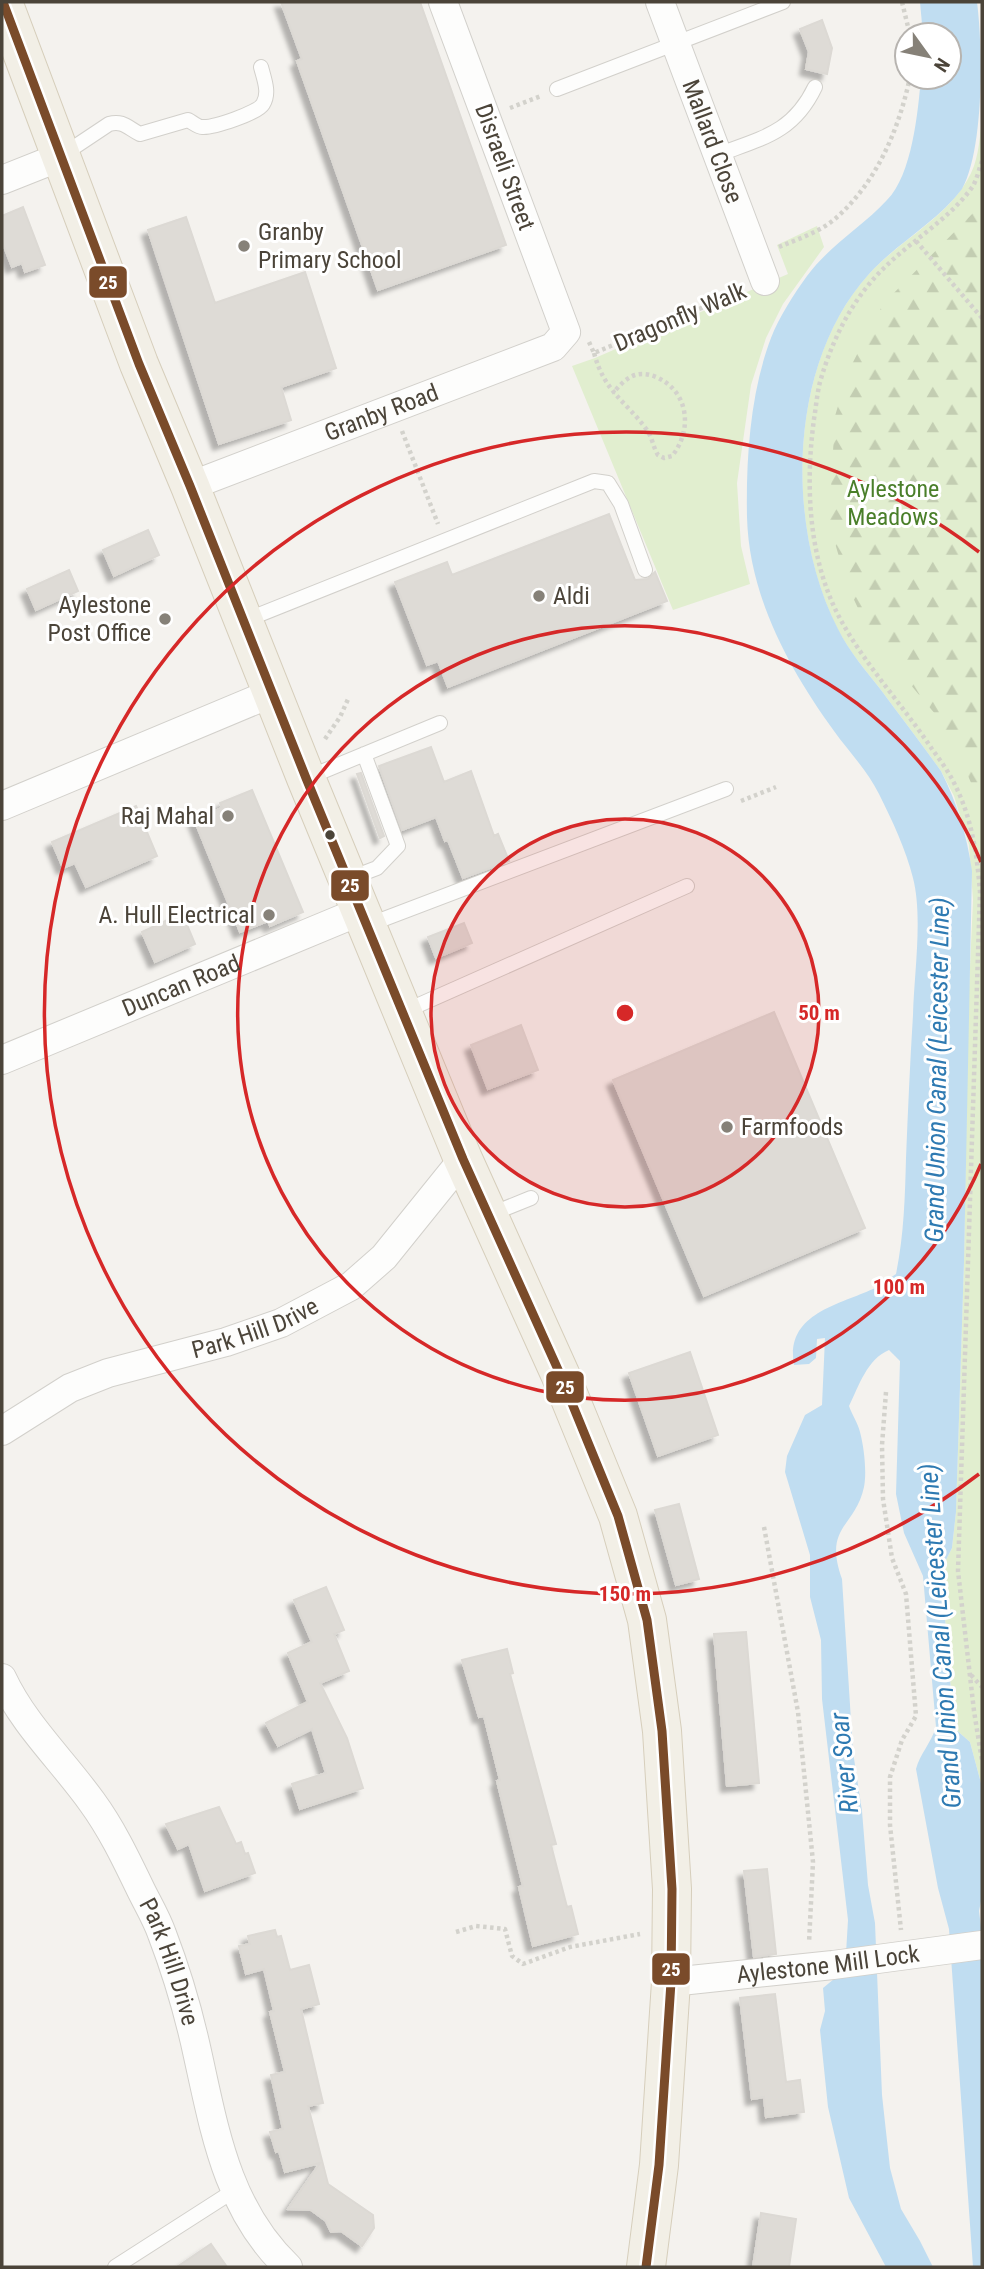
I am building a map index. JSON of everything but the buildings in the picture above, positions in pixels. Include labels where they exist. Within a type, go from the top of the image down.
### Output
[{"type":"main road","points":[[3,2],[139,364],[358,905],[463,1159],[560,1374],[618,1516],[647,1620],[663,1731],[672,1889],[671,1982],[660,2165],[646,2267]]},
{"type":"street","name":"Disraeli Street","points":[[443,2],[566,332]]},
{"type":"street","name":"Mallard Close","points":[[660,2],[760,269]]},
{"type":"street","points":[[2,180],[60,157]]},
{"type":"street","name":"Granby Road","points":[[190,486],[552,347],[566,332]]},
{"type":"street","points":[[2,806],[272,693]]},
{"type":"street","name":"Duncan Road","points":[[2,1060],[358,905]]},
{"type":"street","name":"Park Hill Drive","points":[[2,1431],[83,1383],[148,1361],[226,1342],[281,1323],[351,1286],[384,1257],[463,1159]]},
{"type":"street","name":"Park Hill Drive","points":[[2,1678],[13,1702],[93,1803],[122,1852],[160,1930],[181,1986],[212,2127],[235,2190],[257,2231],[273,2253],[288,2267]]},
{"type":"street","name":"Aylestone Mill Lock","points":[[671,1982],[982,1945]]},
{"type":"lane","points":[[557,89],[783,2]]},
{"type":"lane","points":[[60,157],[109,124],[117,122],[124,123],[140,134],[188,120],[202,127],[229,121],[260,109],[265,103],[267,89],[261,67]]},
{"type":"lane","points":[[717,155],[792,122],[806,106],[815,87]]},
{"type":"lane","points":[[244,621],[594,481],[608,483],[621,504],[645,570]]},
{"type":"lane","points":[[302,766],[364,754],[440,723]]},
{"type":"lane","points":[[358,905],[377,868],[398,846],[364,754]]},
{"type":"lane","points":[[358,905],[726,789]]},
{"type":"lane","points":[[402,1013],[687,886]]},
{"type":"lane","points":[[488,1216],[531,1198]]},
{"type":"lane","points":[[115,2267],[235,2190]]},
{"type":"path","points":[[902,2],[907,21]]},
{"type":"path","points":[[486,117],[557,89]]},
{"type":"path","name":"Dragonfly Walk","points":[[566,332],[578,341],[588,339],[594,353],[760,269],[835,219],[854,200],[889,147],[906,91]]},
{"type":"path","points":[[982,161],[974,184],[955,206],[883,268],[856,301],[834,339],[819,384],[812,439],[810,489],[813,534],[825,580],[842,624],[915,723],[955,783],[977,853],[980,892],[958,1571],[982,1761]]},
{"type":"path","points":[[916,241],[982,318]]},
{"type":"path","points":[[594,353],[601,373],[613,393],[650,434],[658,455],[664,458],[672,456],[678,449],[685,423],[685,411],[674,388],[665,381],[646,374],[627,379],[613,393]]},
{"type":"path","points":[[393,407],[445,541]]},
{"type":"path","points":[[302,766],[323,743],[349,697]]},
{"type":"path","points":[[886,1392],[882,1445],[883,1499],[892,1558],[906,1594],[916,1716],[902,1741],[890,1777],[897,1957]]},
{"type":"path","points":[[764,1527],[798,1712],[820,1966]]},
{"type":"path","points":[[970,1674],[982,1688]]},
{"type":"path","points":[[456,1932],[477,1926],[505,1928],[512,1956],[523,1964],[570,1947],[643,1933]]},
{"type":"green space","name":"Aylestone Meadows","points":[[982,108],[982,1787],[970,1742],[954,1728],[941,1570],[952,1548],[956,1512],[973,900],[969,845],[954,796],[941,771],[852,653],[838,630],[821,589],[809,543],[803,495],[803,447],[809,399],[822,353],[842,312],[868,275],[941,212],[966,183],[978,152]]},
{"type":"green space","points":[[982,204],[982,808],[962,762],[936,715],[873,640],[848,587],[829,523],[835,416],[849,370],[883,304]]},
{"type":"green space","points":[[817,226],[824,247],[783,304],[766,338],[751,385],[737,483],[741,546],[750,584],[673,610],[572,366],[788,274],[777,245]]},
{"type":"water","points":[[920,2],[977,2],[980,98],[969,171],[962,189],[952,201],[869,274],[842,311],[823,353],[810,398],[803,446],[803,495],[809,543],[821,588],[838,629],[858,661],[941,771],[961,820],[972,871],[956,1512],[952,1548],[941,1570],[954,1728],[970,1742],[982,1787],[982,1896],[979,1911],[982,1935],[982,2267],[973,2267],[949,1929],[938,1888],[916,1769],[936,1727],[923,1576],[904,1533],[896,1494],[900,1361],[889,1350],[869,1366],[849,1406],[861,1438],[865,1481],[860,1501],[838,1537],[836,1548],[842,1579],[853,1752],[875,1923],[882,2095],[890,2168],[901,2209],[933,2267],[886,2267],[849,2198],[828,2107],[820,2030],[825,2011],[823,1988],[845,1970],[848,1920],[822,1699],[821,1640],[810,1597],[810,1555],[785,1472],[787,1456],[805,1415],[822,1405],[825,1338],[817,1339],[816,1358],[809,1364],[794,1365],[793,1348],[798,1334],[817,1314],[876,1288],[896,1274],[905,1202],[917,910],[916,893],[907,857],[879,794],[817,707],[774,630],[755,575],[747,517],[747,472],[754,404],[764,359],[782,314],[816,265],[877,210],[896,189],[908,159],[920,91],[963,91],[963,21],[922,21]]},
{"type":"transit line","name":"25","points":[[3,2],[139,364],[306,778],[463,1159],[560,1374],[618,1516],[647,1620],[662,1731],[672,1889],[671,1982],[659,2165],[646,2267]]},
{"type":"place","name":"Granby Primary School","points":[[244,246]]},
{"type":"place","name":"Aldi","points":[[539,596]]},
{"type":"place","name":"Aylestone Post Office","points":[[165,619]]},
{"type":"place","name":"Raj Mahal","points":[[228,816]]},
{"type":"place","name":"A. Hull Electrical","points":[[269,915]]},
{"type":"place","name":"Farmfoods","points":[[727,1127]]},
{"type":"water label","name":"Grand Union Canal (Leicester Line)","points":[[937,1070]]},
{"type":"water label","name":"Grand Union Canal (Leicester Line)","points":[[940,1636]]},
{"type":"water label","name":"River Soar","points":[[844,1763]]}]
